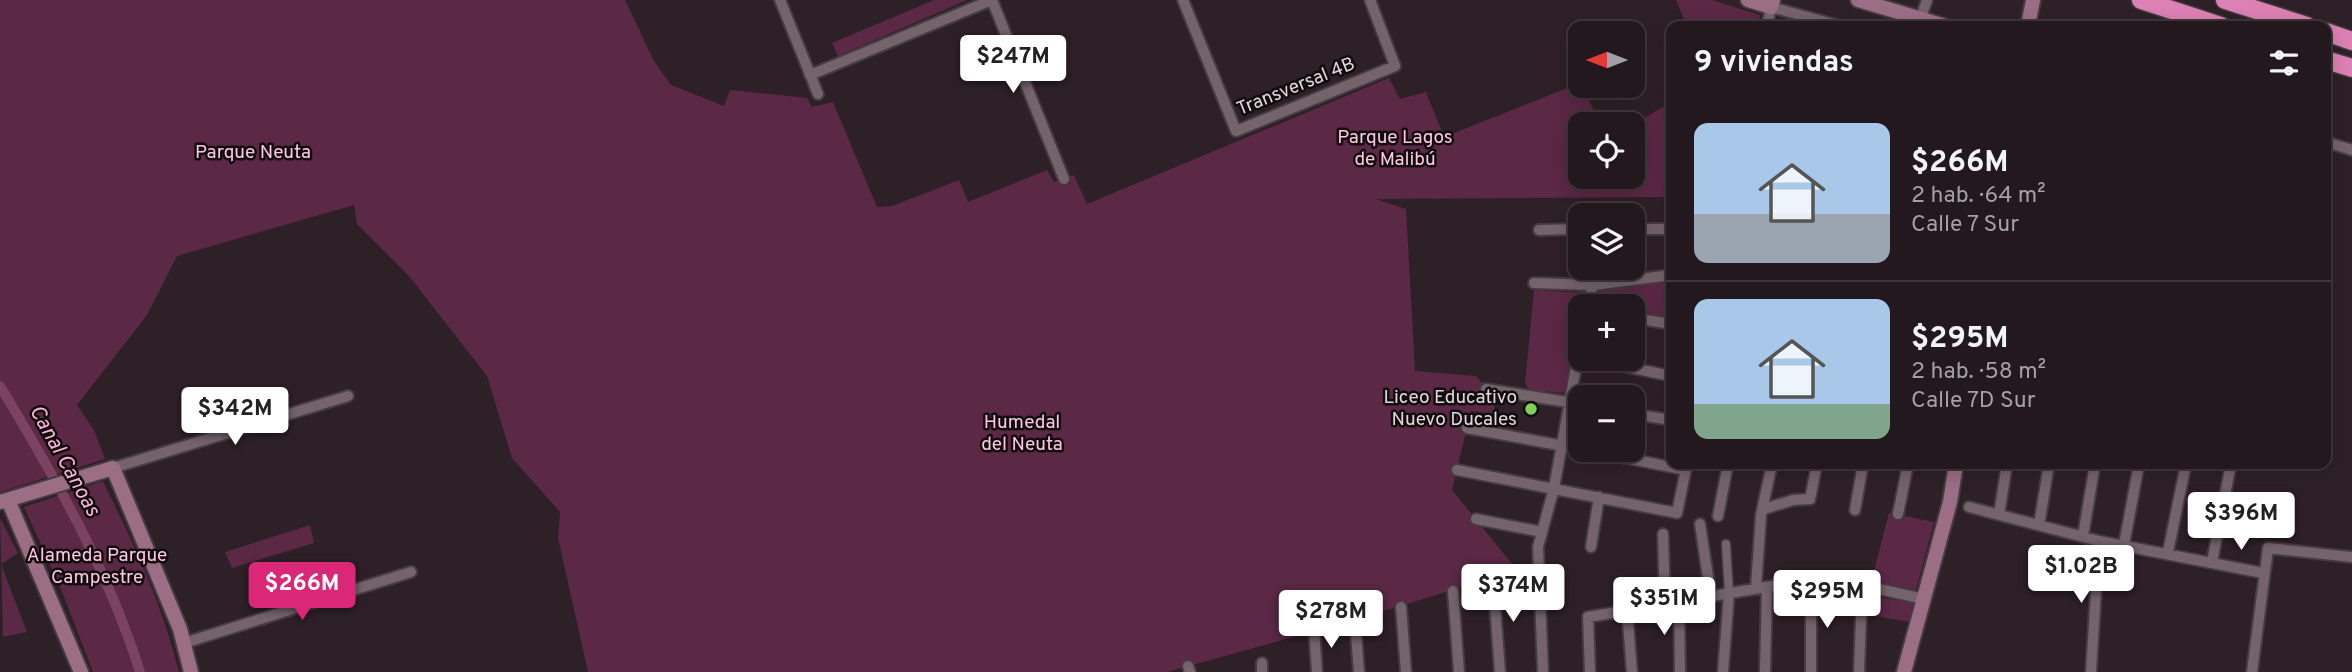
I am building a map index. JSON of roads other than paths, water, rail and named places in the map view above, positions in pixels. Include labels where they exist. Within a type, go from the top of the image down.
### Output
[{"type":"highway","points":[[2141,0],[2206,21]]},
{"type":"highway","points":[[2225,0],[2291,21]]},
{"type":"highway","points":[[2331,34],[2352,41]]},
{"type":"highway","points":[[2331,62],[2352,68]]},
{"type":"main road","points":[[1748,0],[1772,4]]},
{"type":"main road","points":[[1858,0],[1914,21]]},
{"type":"main road","points":[[2029,21],[2033,0]]},
{"type":"main road","points":[[81,672],[4,501],[113,467],[184,643],[191,672]]},
{"type":"main road","points":[[1903,672],[1950,502],[1955,469]]},
{"type":"street","points":[[780,0],[818,94]]},
{"type":"street","points":[[810,75],[992,0],[1064,179]]},
{"type":"street","name":"Transversal 4B","points":[[1183,0],[1236,131],[1395,66],[1370,0]]},
{"type":"street","points":[[1920,21],[1927,0]]},
{"type":"street","points":[[1772,4],[1825,21]]},
{"type":"street","points":[[2331,144],[2352,150]]},
{"type":"street","points":[[1539,230],[1568,229]]},
{"type":"street","points":[[1645,229],[1666,229]]},
{"type":"street","points":[[1534,283],[1593,285],[1666,276]]},
{"type":"street","points":[[1591,294],[1594,280]]},
{"type":"street","points":[[1645,320],[1666,323]]},
{"type":"street","points":[[1645,371],[1666,375]]},
{"type":"street","points":[[1486,389],[1568,402]]},
{"type":"street","points":[[113,467],[348,396]]},
{"type":"street","points":[[1645,416],[1666,420]]},
{"type":"street","points":[[1543,672],[1537,569],[1542,532],[1568,426]]},
{"type":"street","points":[[1467,428],[1568,446]]},
{"type":"street","points":[[1645,460],[1666,464]]},
{"type":"street","points":[[1457,470],[1677,513],[1686,469]]},
{"type":"street","points":[[1718,516],[1727,469]]},
{"type":"street","points":[[1765,672],[1762,587],[1764,509],[1771,469]]},
{"type":"street","points":[[1764,509],[1793,500],[1810,499],[1816,469]]},
{"type":"street","points":[[1855,510],[1862,469]]},
{"type":"street","points":[[1898,514],[1907,469]]},
{"type":"street","points":[[2000,515],[2006,469]]},
{"type":"street","points":[[2039,525],[2048,469]]},
{"type":"street","points":[[2083,536],[2094,469]]},
{"type":"street","points":[[2124,545],[2138,469]]},
{"type":"street","points":[[2168,552],[2185,469]]},
{"type":"street","points":[[2212,562],[2230,469]]},
{"type":"street","points":[[1591,547],[1599,497]]},
{"type":"street","points":[[1969,507],[2099,541],[2168,552],[2263,573]]},
{"type":"street","points":[[1476,519],[1542,532]]},
{"type":"street","points":[[1700,524],[1711,597]]},
{"type":"street","points":[[1663,534],[1665,604]]},
{"type":"street","points":[[2091,672],[2099,541]]},
{"type":"street","points":[[1723,672],[1729,593],[1726,544]]},
{"type":"street","points":[[2252,672],[2268,548],[2352,557]]},
{"type":"street","points":[[184,643],[411,572]]},
{"type":"street","points":[[1493,579],[1500,672]]},
{"type":"street","points":[[1590,672],[1588,617],[1762,587],[1862,589],[1924,599]]},
{"type":"street","points":[[1811,587],[1811,672]]},
{"type":"street","points":[[1859,672],[1862,589]]},
{"type":"street","points":[[1453,591],[1458,672]]},
{"type":"street","points":[[1679,601],[1680,672]]},
{"type":"street","points":[[1401,607],[1406,672]]},
{"type":"street","points":[[1627,610],[1632,672]]},
{"type":"street","points":[[1355,620],[1359,672]]},
{"type":"street","points":[[1314,629],[1317,672]]},
{"type":"waterway","name":"Canal Canoas","points":[[0,386],[79,525],[112,597],[140,672]]},
{"type":"place","name":"Liceo Educativo Nuevo Ducales","points":[[1531,409]]},
{"type":"park label","name":"Parque Lagos de Malibú","points":[[1395,149]]},
{"type":"park label","name":"Parque Neuta","points":[[253,153]]},
{"type":"park label","name":"Humedal del Neuta","points":[[1022,434]]},
{"type":"park label","name":"Alameda Parque Campestre","points":[[97,567]]}]
